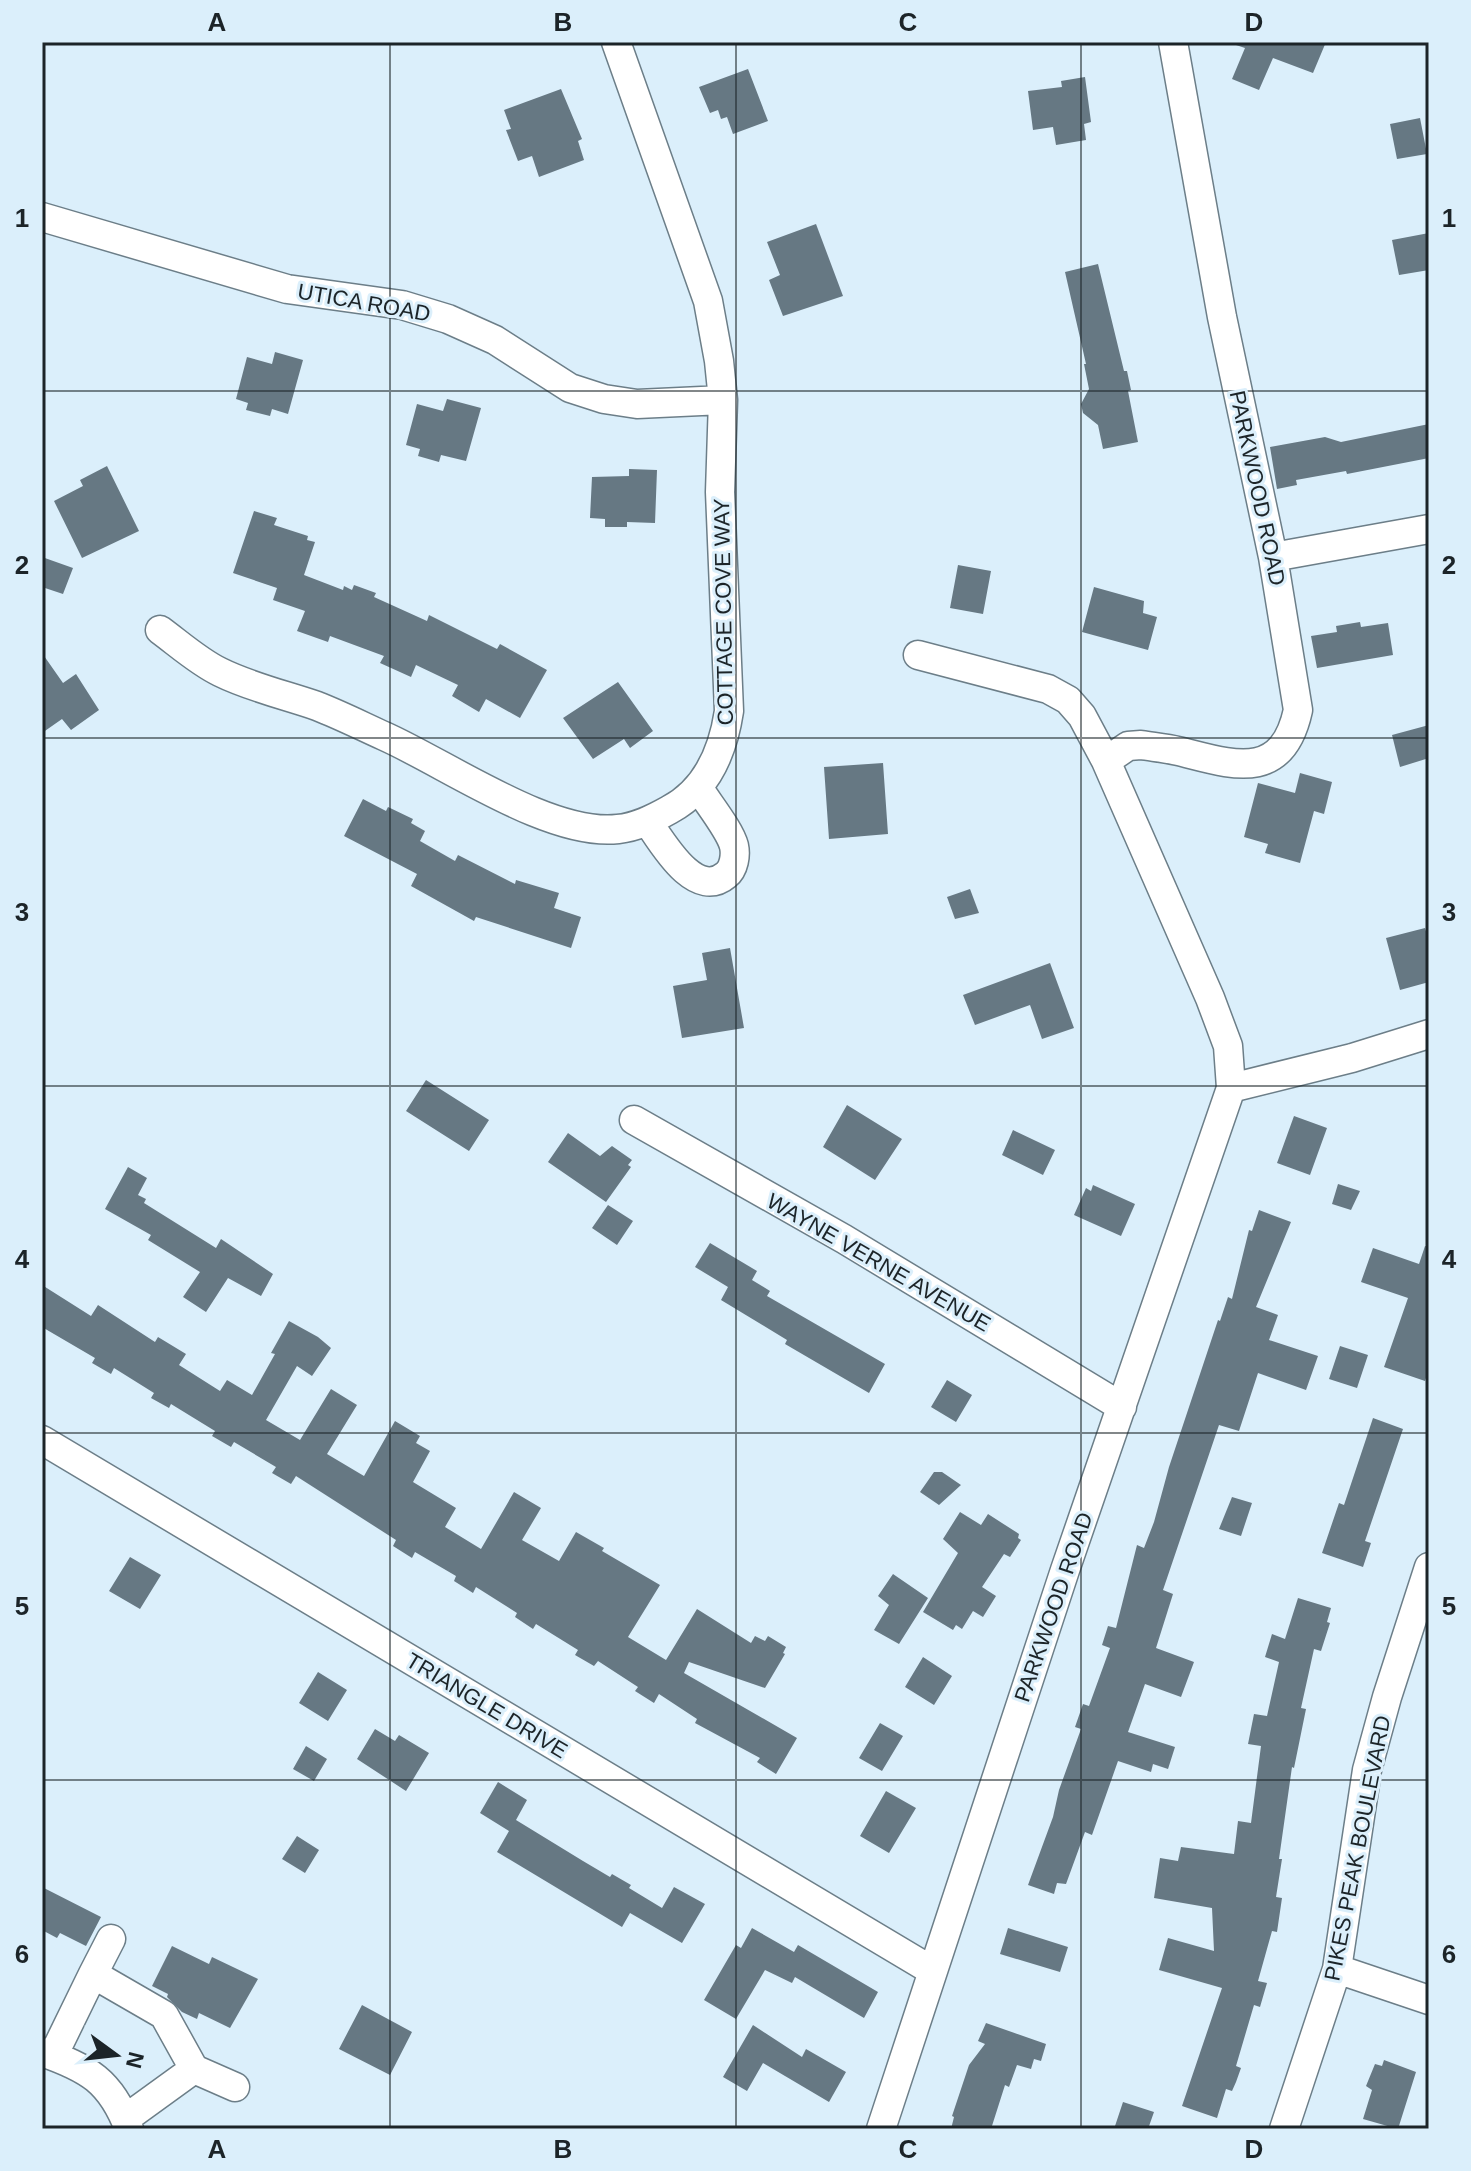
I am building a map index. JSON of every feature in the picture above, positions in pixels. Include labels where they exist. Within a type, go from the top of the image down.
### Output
[{"type":"street","name":"COTTAGE COVE WAY","points":[[160,630],[218,672],[322,708],[413,749],[497,795],[567,824],[592,829],[618,829],[648,822],[677,806],[698,787],[713,766],[725,738],[729,711],[720,492],[723,400],[708,301],[616,42]]},
{"type":"street","name":"PARKWOOD ROAD","points":[[1106,761],[1128,746],[1141,745],[1238,766],[1260,762],[1284,744],[1295,724],[1298,710],[1273,557],[1222,317],[1173,42]]},
{"type":"street","name":"UTICA ROAD","points":[[42,217],[287,289],[402,305],[448,319],[495,340],[570,388],[604,399],[637,404],[723,400]]},
{"type":"street","points":[[1273,557],[1429,529]]},
{"type":"street","name":"PARKWOOD ROAD","points":[[881,2129],[931,1970],[1231,1088],[1228,1046],[1210,998],[1106,761],[1082,716],[1068,700],[1048,689],[918,655]]},
{"type":"street","points":[[648,822],[682,868],[693,877],[710,882],[727,875],[735,861],[734,844],[698,787]]},
{"type":"street","points":[[1231,1088],[1352,1058],[1429,1034]]},
{"type":"street","name":"WAYNE VERNE AVENUE","points":[[634,1120],[844,1239],[1122,1407]]},
{"type":"street","name":"TRIANGLE DRIVE","points":[[42,1440],[931,1970]]},
{"type":"street","name":"PIKES PEAK BOULEVARD","points":[[1284,2129],[1337,1969],[1367,1770],[1429,1567]]},
{"type":"street","points":[[111,1939],[48,2054],[76,2063],[96,2077],[110,2091],[127,2124],[194,2069]]},
{"type":"street","points":[[1337,1969],[1429,2000]]},
{"type":"street","points":[[93,1974],[164,2015],[194,2069],[235,2087]]},
{"type":"building","points":[[1237,42],[1326,42],[1313,73],[1273,58],[1259,90],[1232,79],[1245,48],[1236,45]]},
{"type":"building","points":[[748,69],[768,121],[733,134],[727,117],[721,119],[718,110],[710,113],[699,87]]},
{"type":"building","points":[[1085,77],[1091,122],[1084,124],[1086,140],[1056,145],[1053,127],[1033,130],[1028,91],[1062,87],[1061,81]]},
{"type":"building","points":[[561,89],[582,139],[578,141],[584,160],[539,177],[532,156],[518,161],[506,130],[511,129],[504,110]]},
{"type":"building","points":[[1420,118],[1427,154],[1397,159],[1390,124]]},
{"type":"building","points":[[816,224],[843,296],[783,316],[769,280],[780,275],[767,242]]},
{"type":"building","points":[[1429,233],[1429,270],[1399,275],[1392,240]]},
{"type":"building","points":[[1098,264],[1124,371],[1127,371],[1138,442],[1103,449],[1098,425],[1083,413],[1081,404],[1089,389],[1086,364],[1065,272]]},
{"type":"building","points":[[275,352],[303,360],[288,414],[272,409],[270,416],[246,410],[248,403],[236,399],[247,357],[272,364]]},
{"type":"building","points":[[447,399],[481,408],[466,461],[441,455],[439,462],[418,456],[420,449],[406,445],[417,404],[443,411]]},
{"type":"building","points":[[1429,424],[1429,458],[1347,474],[1346,471],[1296,480],[1297,485],[1277,489],[1270,447],[1325,437],[1341,442]]},
{"type":"building","points":[[107,466],[139,531],[82,558],[54,501],[83,486],[80,480]]},
{"type":"building","points":[[629,469],[657,470],[655,523],[627,522],[627,527],[605,527],[605,519],[590,518],[592,477],[629,476]]},
{"type":"building","points":[[254,511],[277,518],[274,525],[308,536],[307,540],[315,542],[304,575],[343,590],[344,586],[352,590],[354,585],[376,593],[374,597],[427,621],[429,615],[497,649],[500,644],[547,670],[520,718],[486,699],[479,712],[452,696],[458,685],[416,665],[411,677],[380,663],[384,656],[330,636],[328,642],[297,631],[305,611],[273,600],[277,588],[233,573]]},
{"type":"building","points":[[42,557],[73,568],[63,594],[42,587]]},
{"type":"building","points":[[958,565],[991,571],[983,614],[950,608]]},
{"type":"building","points":[[1094,587],[1144,601],[1143,613],[1157,617],[1148,650],[1082,632]]},
{"type":"building","points":[[1360,622],[1361,627],[1388,623],[1393,655],[1317,668],[1311,636],[1337,632],[1336,626]]},
{"type":"building","points":[[42,653],[63,683],[76,674],[99,710],[71,730],[62,719],[42,733]]},
{"type":"building","points":[[618,682],[653,731],[630,748],[624,739],[593,759],[563,718]]},
{"type":"building","points":[[1429,725],[1429,758],[1400,767],[1392,735]]},
{"type":"building","points":[[883,763],[888,834],[829,839],[824,767]]},
{"type":"building","points":[[1300,773],[1332,782],[1324,814],[1314,811],[1300,863],[1265,853],[1268,844],[1244,837],[1258,783],[1295,793]]},
{"type":"building","points":[[363,799],[386,811],[388,807],[413,819],[411,823],[425,831],[420,841],[455,861],[458,855],[515,884],[516,880],[559,893],[554,908],[581,917],[571,948],[476,917],[474,921],[411,886],[417,874],[344,836]]},
{"type":"building","points":[[970,889],[979,913],[955,919],[947,897]]},
{"type":"building","points":[[1425,928],[1429,941],[1429,982],[1400,990],[1386,938]]},
{"type":"building","points":[[730,948],[744,1028],[682,1038],[673,986],[707,980],[702,953]]},
{"type":"building","points":[[1050,963],[1074,1028],[1042,1039],[1030,1005],[975,1025],[963,995]]},
{"type":"building","points":[[426,1080],[489,1120],[469,1151],[406,1111]]},
{"type":"building","points":[[847,1105],[902,1139],[875,1180],[823,1147]]},
{"type":"building","points":[[1294,1116],[1327,1128],[1310,1175],[1277,1163]]},
{"type":"building","points":[[1013,1130],[1055,1150],[1043,1175],[1002,1155]]},
{"type":"building","points":[[568,1133],[600,1156],[612,1146],[632,1160],[628,1165],[631,1167],[606,1202],[548,1162]]},
{"type":"building","points":[[128,1167],[147,1178],[138,1195],[146,1199],[144,1203],[216,1248],[221,1239],[273,1274],[261,1296],[228,1278],[206,1312],[183,1297],[200,1272],[148,1240],[151,1235],[105,1209]]},
{"type":"building","points":[[1338,1184],[1360,1191],[1351,1210],[1332,1204]]},
{"type":"building","points":[[1093,1185],[1135,1204],[1121,1236],[1074,1215],[1086,1188],[1091,1191]]},
{"type":"building","points":[[608,1205],[633,1221],[617,1245],[592,1228]]},
{"type":"building","points":[[1259,1210],[1291,1222],[1256,1307],[1278,1315],[1269,1340],[1318,1356],[1306,1390],[1258,1373],[1239,1431],[1219,1425],[1163,1590],[1173,1594],[1156,1648],[1194,1662],[1181,1697],[1145,1684],[1128,1732],[1175,1747],[1168,1769],[1153,1764],[1151,1772],[1118,1761],[1092,1835],[1085,1832],[1066,1884],[1057,1883],[1054,1894],[1028,1885],[1081,1729],[1075,1727],[1083,1704],[1089,1706],[1110,1648],[1102,1645],[1108,1626],[1116,1628],[1137,1545],[1144,1548],[1154,1522],[1218,1320],[1228,1297],[1232,1299],[1249,1230],[1252,1231]]},
{"type":"building","points":[[710,1243],[757,1271],[752,1280],[770,1291],[767,1296],[885,1364],[869,1393],[785,1344],[787,1340],[721,1300],[728,1287],[695,1267]]},
{"type":"building","points":[[1425,1246],[1429,1247],[1429,1369],[1425,1381],[1384,1367],[1408,1298],[1361,1282],[1373,1248],[1419,1264]]},
{"type":"building","points":[[42,1285],[91,1316],[98,1305],[155,1342],[158,1337],[186,1354],[179,1365],[220,1391],[227,1380],[252,1395],[289,1321],[331,1348],[312,1376],[297,1366],[266,1420],[300,1440],[331,1389],[357,1405],[327,1454],[364,1476],[395,1421],[420,1436],[416,1443],[430,1451],[413,1482],[456,1508],[445,1527],[481,1549],[514,1492],[541,1508],[522,1540],[559,1561],[576,1532],[660,1585],[628,1637],[666,1660],[697,1609],[751,1643],[755,1636],[765,1641],[768,1636],[786,1647],[765,1688],[689,1662],[684,1673],[797,1738],[776,1774],[757,1762],[760,1758],[695,1723],[697,1719],[659,1694],[654,1703],[635,1691],[638,1687],[598,1661],[594,1666],[575,1655],[578,1650],[536,1624],[533,1629],[515,1617],[517,1613],[476,1587],[473,1593],[454,1581],[456,1576],[415,1552],[412,1558],[393,1546],[396,1540],[296,1476],[291,1484],[272,1473],[276,1467],[234,1442],[231,1447],[212,1436],[215,1431],[171,1404],[169,1408],[151,1398],[154,1393],[114,1368],[111,1374],[92,1363],[95,1358],[42,1327]]},
{"type":"building","points":[[1340,1346],[1368,1355],[1357,1388],[1329,1379]]},
{"type":"building","points":[[947,1380],[972,1395],[956,1422],[931,1407]]},
{"type":"building","points":[[1373,1418],[1403,1429],[1365,1541],[1371,1543],[1363,1567],[1322,1553],[1339,1503],[1344,1505]]},
{"type":"building","points":[[934,1472],[942,1472],[961,1485],[939,1505],[920,1492]]},
{"type":"building","points":[[1232,1497],[1252,1503],[1241,1536],[1219,1529]]},
{"type":"building","points":[[960,1512],[981,1525],[988,1514],[1019,1534],[1021,1540],[1010,1557],[1004,1554],[982,1587],[996,1596],[983,1617],[973,1611],[962,1629],[956,1625],[953,1630],[923,1612],[958,1553],[943,1539]]},
{"type":"building","points":[[130,1557],[161,1575],[140,1609],[109,1591]]},
{"type":"building","points":[[893,1574],[928,1598],[899,1644],[874,1630],[889,1605],[878,1596]]},
{"type":"building","points":[[1298,1598],[1331,1608],[1327,1622],[1330,1623],[1321,1651],[1314,1649],[1301,1708],[1306,1709],[1292,1767],[1279,1859],[1282,1859],[1276,1897],[1282,1898],[1277,1932],[1272,1931],[1258,1981],[1267,1983],[1260,2007],[1254,2005],[1236,2066],[1241,2068],[1236,2082],[1232,2091],[1226,2089],[1217,2118],[1182,2106],[1222,1988],[1159,1970],[1168,1938],[1214,1951],[1212,1908],[1154,1898],[1160,1858],[1178,1861],[1181,1847],[1234,1854],[1238,1821],[1251,1823],[1261,1746],[1248,1744],[1254,1714],[1267,1716],[1279,1662],[1265,1657],[1272,1634],[1285,1639]]},
{"type":"building","points":[[923,1657],[952,1676],[934,1705],[905,1687]]},
{"type":"building","points":[[318,1672],[347,1690],[328,1721],[299,1703]]},
{"type":"building","points":[[880,1723],[903,1736],[882,1771],[859,1758]]},
{"type":"building","points":[[375,1729],[395,1741],[399,1735],[429,1753],[406,1791],[357,1759]]},
{"type":"building","points":[[306,1746],[327,1759],[314,1781],[293,1769]]},
{"type":"building","points":[[498,1782],[527,1800],[516,1820],[610,1877],[612,1874],[631,1885],[629,1888],[662,1908],[674,1887],[705,1904],[682,1943],[630,1913],[622,1927],[497,1852],[509,1831],[480,1813]]},
{"type":"building","points":[[886,1791],[916,1808],[889,1853],[860,1836]]},
{"type":"building","points":[[297,1836],[319,1850],[305,1873],[282,1859]]},
{"type":"building","points":[[42,1887],[101,1917],[86,1946],[60,1933],[57,1938],[42,1930]]},
{"type":"building","points":[[752,1928],[794,1952],[798,1945],[878,1992],[864,2018],[795,1977],[792,1983],[765,1970],[736,2019],[704,2000],[736,1945],[741,1948]]},
{"type":"building","points":[[1008,1928],[1068,1947],[1060,1972],[1000,1954]]},
{"type":"building","points":[[172,1946],[209,1964],[212,1957],[258,1979],[230,2028],[199,2013],[197,2019],[182,2012],[167,1997],[168,1994],[152,1986]]},
{"type":"building","points":[[362,2005],[412,2032],[390,2075],[339,2049]]},
{"type":"building","points":[[986,2023],[1046,2044],[1041,2061],[1034,2059],[1031,2069],[1017,2065],[1009,2087],[1005,2085],[991,2129],[951,2129],[952,2116],[969,2065],[985,2044],[978,2041]]},
{"type":"building","points":[[753,2025],[802,2057],[806,2049],[846,2072],[829,2102],[763,2063],[747,2091],[723,2077]]},
{"type":"building","points":[[1384,2060],[1416,2072],[1398,2129],[1363,2119],[1372,2090],[1366,2086],[1375,2064],[1382,2066]]},
{"type":"building","points":[[1123,2102],[1154,2112],[1148,2129],[1114,2129]]}]
